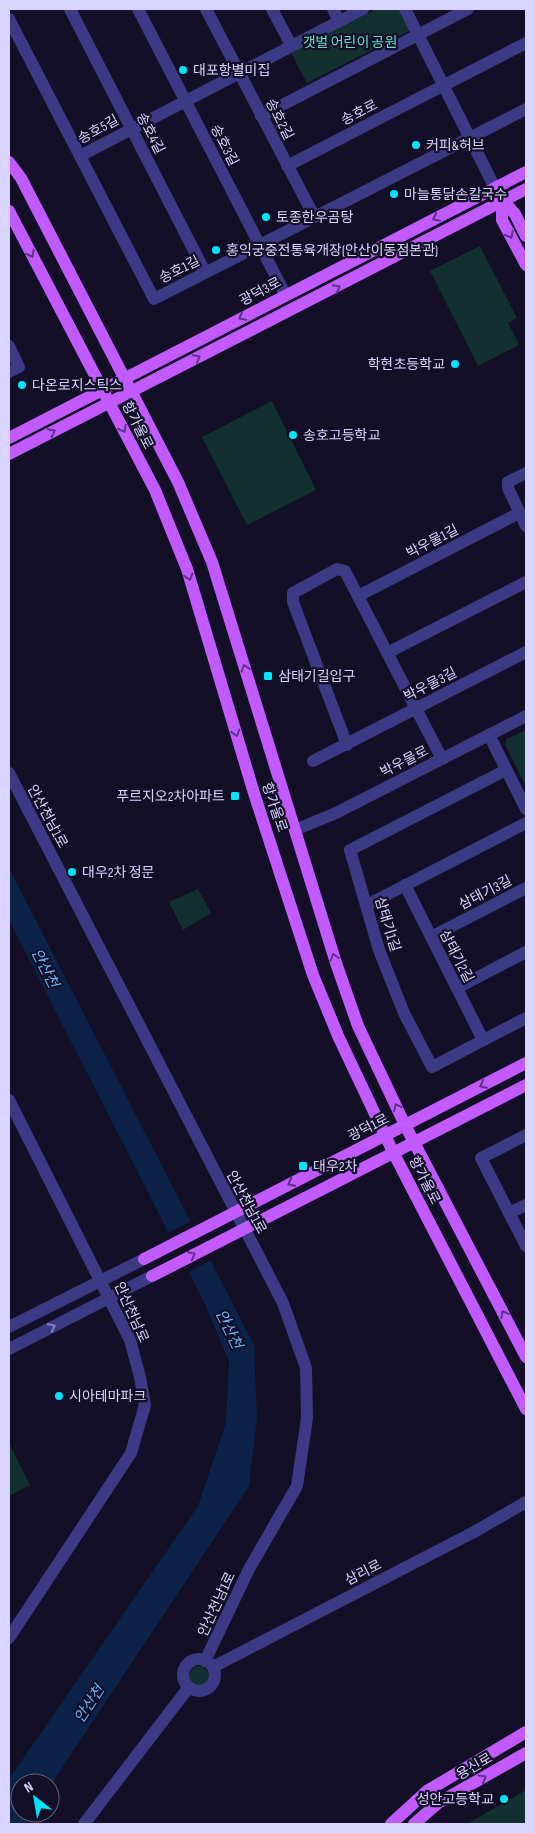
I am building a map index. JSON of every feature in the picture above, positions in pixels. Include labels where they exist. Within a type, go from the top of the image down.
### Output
[{"type":"main road","name":"항가울로","points":[[9,162],[21,178],[178,482],[212,562],[358,1026],[405,1125],[526,1357]]},
{"type":"main road","name":"광덕3로","points":[[9,438],[285,294],[526,172]]},
{"type":"main road","points":[[495,188],[502,202],[515,214],[526,236]]},
{"type":"main road","points":[[9,454],[526,189]]},
{"type":"main road","points":[[502,202],[502,220],[526,265]]},
{"type":"main road","name":"항가울로","points":[[9,211],[155,490],[187,569],[253,790],[313,975],[339,1038],[393,1152],[526,1409]]},
{"type":"main road","name":"광덕1로","points":[[144,1260],[526,1063]]},
{"type":"main road","points":[[152,1276],[526,1085]]},
{"type":"main road","points":[[391,1824],[427,1791],[526,1732]]},
{"type":"main road","name":"용신로","points":[[414,1824],[438,1803],[526,1753]]},
{"type":"street","name":"송호4길","points":[[70,9],[205,272]]},
{"type":"street","name":"송호3길","points":[[138,9],[285,294]]},
{"type":"street","name":"송호2길","points":[[206,9],[314,216]]},
{"type":"street","points":[[272,9],[291,45]]},
{"type":"street","points":[[333,9],[339,21]]},
{"type":"street","name":"송호5길","points":[[80,156],[363,9]]},
{"type":"street","points":[[405,9],[495,188]]},
{"type":"street","points":[[261,116],[468,9]]},
{"type":"street","name":"송호1길","points":[[9,19],[154,299],[526,109]]},
{"type":"street","name":"송호로","points":[[287,166],[526,43]]},
{"type":"street","points":[[9,346],[19,367],[9,372]]},
{"type":"street","points":[[526,473],[508,482],[508,488],[526,526]]},
{"type":"street","name":"박우물1길","points":[[358,596],[519,512]]},
{"type":"street","points":[[347,745],[293,602],[293,593],[337,569],[345,571],[442,759]]},
{"type":"street","points":[[387,653],[526,582]]},
{"type":"street","name":"박우물3길","points":[[314,761],[526,652]]},
{"type":"street","name":"박우물로","points":[[295,830],[336,813],[526,716]]},
{"type":"street","points":[[489,735],[526,809]]},
{"type":"street","name":"삼태기1길","points":[[506,770],[350,850],[379,950],[404,1013],[432,1067],[526,1018]]},
{"type":"street","name":"안산천남1로","points":[[9,773],[157,1063],[283,1303],[306,1368],[307,1418],[297,1486],[249,1569],[209,1664]]},
{"type":"street","points":[[367,905],[526,823]]},
{"type":"street","name":"삼태기2길","points":[[404,885],[484,1040]]},
{"type":"street","name":"삼태기3길","points":[[431,937],[526,888]]},
{"type":"street","points":[[457,988],[526,952]]},
{"type":"street","name":"안산천남로","points":[[9,1100],[130,1340],[145,1405],[131,1453],[9,1638]]},
{"type":"street","points":[[526,1135],[481,1158],[526,1246]]},
{"type":"street","points":[[509,1214],[526,1205]]},
{"type":"street","points":[[9,1327],[100,1280],[144,1260]]},
{"type":"street","points":[[9,1349],[152,1276]]},
{"type":"street","name":"삼리로","points":[[209,1664],[466,1536],[526,1502]]},
{"type":"street","points":[[192,1662],[209,1664],[215,1678],[211,1686],[202,1691],[189,1687],[184,1678],[185,1669],[192,1662]]},
{"type":"street","points":[[84,1824],[189,1687]]},
{"type":"green space","name":"갯벌 어린이 공원","points":[[376,9],[401,9],[410,26],[409,31],[307,83],[291,53]]},
{"type":"green space","points":[[480,246],[517,318],[508,323],[519,345],[478,366],[430,271]]},
{"type":"green space","points":[[272,401],[316,490],[247,525],[202,437]]},
{"type":"green space","points":[[526,730],[526,786],[505,744],[507,739]]},
{"type":"green space","points":[[198,889],[211,913],[183,930],[169,902]]},
{"type":"green space","points":[[9,1443],[30,1485],[9,1496]]},
{"type":"green space","points":[[199,1666],[206,1669],[209,1676],[206,1683],[199,1686],[192,1683],[189,1676],[192,1669]]},
{"type":"green space","points":[[526,1790],[526,1824],[467,1824]]},
{"type":"water","name":"안산천","points":[[9,868],[254,1345],[257,1417],[249,1486],[59,1773],[13,1773],[198,1506],[226,1423],[229,1361],[204,1302],[9,920]]},
{"type":"water","points":[[10,1778],[10,1823],[25,1824],[9,1824]]},
{"type":"pier","points":[[193,1220],[213,1259],[186,1273],[166,1234]]},
{"type":"place","name":"대포항별미집","points":[[183,70]]},
{"type":"place","name":"커피&허브","points":[[416,145]]},
{"type":"place","name":"마늘통닭손칼국수","points":[[394,194]]},
{"type":"place","name":"토종한우곰탕","points":[[266,217]]},
{"type":"place","name":"홍익궁중전통육개장(안산이동점본관)","points":[[216,250]]},
{"type":"place","name":"학현초등학교","points":[[455,364]]},
{"type":"place","name":"다온로지스틱스","points":[[22,385]]},
{"type":"place","name":"송호고등학교","points":[[293,435]]},
{"type":"place","name":"삼태기길입구","points":[[268,676]]},
{"type":"place","name":"푸르지오2차아파트","points":[[235,796]]},
{"type":"place","name":"대우2차 정문","points":[[72,872]]},
{"type":"place","name":"대우2차","points":[[303,1166]]},
{"type":"place","name":"시아테마파크","points":[[59,1396]]},
{"type":"place","name":"성안고등학교","points":[[504,1799]]}]
